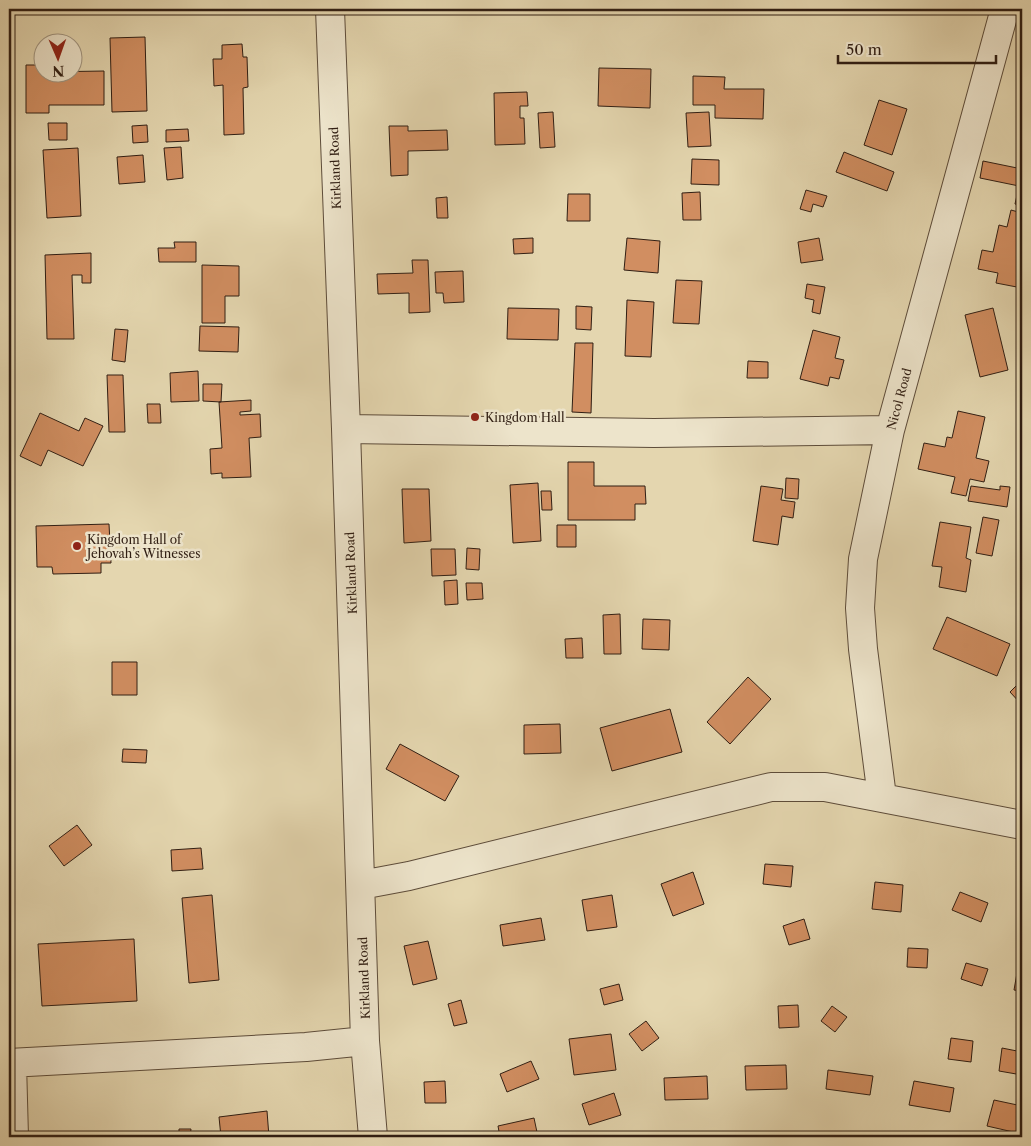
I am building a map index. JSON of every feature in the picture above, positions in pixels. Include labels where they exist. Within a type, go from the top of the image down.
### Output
[{"type":"street","name":"Kirkland Road","points":[[330,9],[366,1041],[373,1137]]},
{"type":"street","name":"Nicol Road","points":[[882,797],[863,649],[860,608],[862,559],[890,430],[1004,9]]},
{"type":"street","points":[[346,429],[644,433],[890,430]]},
{"type":"street","points":[[361,885],[409,876],[771,787],[825,787],[1022,825]]},
{"type":"street","points":[[14,1137],[10,1063],[296,1048],[366,1041]]},
{"type":"path","points":[[9,970],[10,1063]]},
{"type":"building","points":[[145,37],[147,111],[112,112],[110,38]]},
{"type":"building","points":[[242,44],[243,57],[247,57],[248,87],[243,88],[244,134],[224,135],[223,85],[214,86],[213,59],[222,59],[222,45]]},
{"type":"building","points":[[26,65],[32,65],[32,82],[82,82],[82,71],[104,71],[104,105],[49,105],[49,113],[26,113]]},
{"type":"building","points":[[599,68],[651,69],[650,108],[598,106]]},
{"type":"building","points":[[693,76],[725,77],[724,89],[764,89],[763,119],[715,118],[715,105],[693,105]]},
{"type":"building","points":[[527,92],[528,106],[520,106],[520,118],[524,118],[525,144],[495,145],[494,93]]},
{"type":"building","points":[[879,100],[907,109],[892,155],[864,145]]},
{"type":"building","points":[[553,112],[555,147],[540,148],[538,113]]},
{"type":"building","points":[[709,112],[711,146],[688,147],[686,113]]},
{"type":"building","points":[[48,123],[67,123],[67,140],[49,140]]},
{"type":"building","points":[[147,125],[148,142],[133,143],[132,126]]},
{"type":"building","points":[[389,126],[408,126],[408,131],[447,130],[448,150],[408,151],[408,175],[391,176]]},
{"type":"building","points":[[188,129],[189,141],[166,142],[166,130]]},
{"type":"building","points":[[181,147],[183,178],[167,180],[164,148]]},
{"type":"building","points":[[78,148],[81,216],[47,218],[43,150]]},
{"type":"building","points":[[844,152],[894,172],[887,191],[836,172]]},
{"type":"building","points":[[143,155],[145,182],[119,184],[117,157]]},
{"type":"building","points":[[692,159],[719,160],[719,185],[691,184]]},
{"type":"building","points":[[983,161],[1022,169],[1022,206],[1015,204],[1019,186],[980,178]]},
{"type":"building","points":[[806,190],[827,196],[823,207],[813,204],[811,212],[800,209]]},
{"type":"building","points":[[700,192],[701,220],[683,220],[682,193]]},
{"type":"building","points":[[568,194],[590,194],[590,221],[567,221]]},
{"type":"building","points":[[447,197],[448,218],[437,218],[436,198]]},
{"type":"building","points":[[1011,210],[1022,213],[1022,288],[996,283],[998,273],[978,269],[982,250],[993,252],[999,225],[1007,227]]},
{"type":"building","points":[[533,238],[533,253],[514,254],[513,239]]},
{"type":"building","points":[[627,238],[660,241],[658,273],[624,270]]},
{"type":"building","points":[[819,238],[823,260],[801,263],[798,242]]},
{"type":"building","points":[[174,242],[196,242],[196,262],[159,262],[158,248],[175,248]]},
{"type":"building","points":[[91,253],[91,283],[82,283],[82,275],[72,275],[74,339],[47,339],[45,255]]},
{"type":"building","points":[[412,260],[428,260],[430,312],[409,313],[409,293],[378,294],[377,274],[413,273]]},
{"type":"building","points":[[202,265],[239,266],[239,296],[225,296],[225,323],[202,323]]},
{"type":"building","points":[[463,271],[464,302],[444,303],[443,293],[436,293],[435,272]]},
{"type":"building","points":[[676,280],[702,281],[699,324],[673,323]]},
{"type":"building","points":[[807,284],[825,287],[820,314],[812,312],[814,300],[805,298]]},
{"type":"building","points":[[627,300],[654,302],[651,357],[625,356]]},
{"type":"building","points":[[576,306],[592,307],[591,330],[576,329]]},
{"type":"building","points":[[508,308],[559,309],[558,340],[507,339]]},
{"type":"building","points":[[993,308],[1008,370],[980,377],[965,315]]},
{"type":"building","points":[[200,326],[239,327],[238,352],[199,351]]},
{"type":"building","points":[[115,329],[128,330],[125,362],[112,360]]},
{"type":"building","points":[[813,330],[840,337],[835,358],[844,360],[839,379],[830,377],[828,386],[800,379]]},
{"type":"building","points":[[575,343],[593,343],[591,413],[572,412]]},
{"type":"building","points":[[748,361],[768,362],[768,378],[747,378]]},
{"type":"building","points":[[198,371],[199,401],[171,402],[170,373]]},
{"type":"building","points":[[107,375],[123,375],[125,432],[109,432]]},
{"type":"building","points":[[203,384],[222,384],[221,402],[203,401]]},
{"type":"building","points":[[251,400],[251,411],[240,412],[240,415],[260,414],[261,437],[249,438],[251,477],[222,478],[222,473],[211,474],[210,449],[222,448],[219,402]]},
{"type":"building","points":[[147,404],[160,404],[161,423],[148,423]]},
{"type":"building","points":[[958,411],[985,417],[976,458],[989,461],[984,482],[970,479],[966,496],[951,493],[955,477],[918,469],[924,443],[945,447],[947,437],[952,438]]},
{"type":"building","points":[[40,413],[79,431],[85,418],[103,426],[83,466],[48,450],[41,466],[20,456]]},
{"type":"building","points":[[568,462],[594,462],[594,486],[645,486],[646,504],[635,504],[635,520],[568,520]]},
{"type":"building","points":[[786,478],[799,479],[798,499],[785,498]]},
{"type":"building","points":[[538,483],[541,541],[513,543],[510,485]]},
{"type":"building","points":[[761,486],[783,489],[781,500],[795,502],[793,518],[782,516],[778,545],[753,541]]},
{"type":"building","points":[[971,486],[1000,490],[1000,486],[1010,487],[1007,507],[968,501]]},
{"type":"building","points":[[402,489],[429,489],[431,541],[404,543]]},
{"type":"building","points":[[541,491],[551,491],[552,510],[542,510]]},
{"type":"building","points":[[983,517],[999,520],[992,556],[976,553]]},
{"type":"building","points":[[940,522],[971,527],[966,558],[971,560],[966,592],[939,587],[942,567],[932,566]]},
{"type":"building","points":[[109,524],[111,563],[101,563],[101,573],[53,574],[52,567],[37,567],[36,526]]},
{"type":"building","points":[[557,525],[576,525],[576,547],[557,547]]},
{"type":"building","points":[[467,548],[480,549],[479,570],[466,569]]},
{"type":"building","points":[[431,549],[455,549],[456,575],[432,576]]},
{"type":"building","points":[[457,580],[458,604],[445,605],[444,581]]},
{"type":"building","points":[[466,583],[482,583],[483,599],[467,600]]},
{"type":"building","points":[[620,614],[621,654],[604,654],[603,615]]},
{"type":"building","points":[[947,617],[1010,644],[997,676],[933,649]]},
{"type":"building","points":[[643,619],[670,620],[669,650],[642,649]]},
{"type":"building","points":[[582,638],[583,658],[566,658],[565,639]]},
{"type":"building","points":[[112,662],[137,662],[137,695],[112,695]]},
{"type":"building","points":[[748,677],[771,699],[730,744],[707,722]]},
{"type":"building","points":[[1022,680],[1022,705],[1010,692]]},
{"type":"building","points":[[670,709],[682,752],[612,771],[600,728]]},
{"type":"building","points":[[560,724],[561,753],[524,754],[524,725]]},
{"type":"building","points":[[400,744],[459,776],[445,801],[386,769]]},
{"type":"building","points":[[123,749],[147,750],[146,763],[122,762]]},
{"type":"building","points":[[77,825],[92,845],[64,866],[49,846]]},
{"type":"building","points":[[201,848],[203,869],[172,871],[171,850]]},
{"type":"building","points":[[765,864],[793,866],[791,887],[763,884]]},
{"type":"building","points":[[693,872],[704,904],[673,916],[661,884]]},
{"type":"building","points":[[875,882],[903,885],[901,912],[872,909]]},
{"type":"building","points":[[960,892],[988,903],[981,922],[952,910]]},
{"type":"building","points":[[212,895],[219,980],[189,983],[182,898]]},
{"type":"building","points":[[612,895],[617,927],[587,931],[582,900]]},
{"type":"building","points":[[541,918],[545,940],[503,946],[500,925]]},
{"type":"building","points":[[804,919],[810,939],[789,945],[783,926]]},
{"type":"building","points":[[134,939],[137,1001],[42,1006],[38,944]]},
{"type":"building","points":[[428,941],[437,979],[413,985],[404,946]]},
{"type":"building","points":[[908,948],[928,949],[927,968],[907,967]]},
{"type":"building","points":[[966,963],[988,969],[982,986],[961,979]]},
{"type":"building","points":[[1017,973],[1022,974],[1022,991],[1014,990]]},
{"type":"building","points":[[619,984],[623,1000],[604,1005],[600,989]]},
{"type":"building","points":[[461,1000],[467,1023],[454,1026],[448,1004]]},
{"type":"building","points":[[798,1005],[799,1027],[779,1028],[778,1006]]},
{"type":"building","points":[[832,1006],[847,1017],[835,1032],[821,1021]]},
{"type":"building","points":[[646,1021],[659,1038],[642,1051],[629,1034]]},
{"type":"building","points":[[611,1034],[616,1070],[574,1075],[569,1039]]},
{"type":"building","points":[[951,1038],[973,1041],[971,1062],[948,1059]]},
{"type":"building","points":[[1002,1048],[1022,1052],[1022,1075],[999,1071]]},
{"type":"building","points":[[531,1061],[539,1079],[507,1092],[500,1074]]},
{"type":"building","points":[[786,1065],[787,1089],[746,1090],[745,1066]]},
{"type":"building","points":[[828,1070],[873,1076],[870,1095],[826,1089]]},
{"type":"building","points":[[707,1076],[708,1099],[665,1100],[664,1078]]},
{"type":"building","points":[[445,1081],[446,1103],[425,1103],[424,1082]]},
{"type":"building","points":[[914,1081],[954,1088],[950,1112],[909,1105]]},
{"type":"building","points":[[614,1093],[621,1115],[589,1125],[582,1104]]},
{"type":"building","points":[[994,1100],[1022,1106],[1022,1134],[987,1126]]},
{"type":"building","points":[[267,1111],[269,1137],[221,1137],[219,1117]]},
{"type":"building","points":[[534,1118],[538,1137],[500,1137],[498,1126]]},
{"type":"building","points":[[179,1129],[191,1129],[190,1137],[179,1137]]},
{"type":"place","name":"Kingdom Hall","points":[[475,417]]},
{"type":"place","name":"Kingdom Hall of Jehovah’s Witnesses","points":[[77,546]]}]
